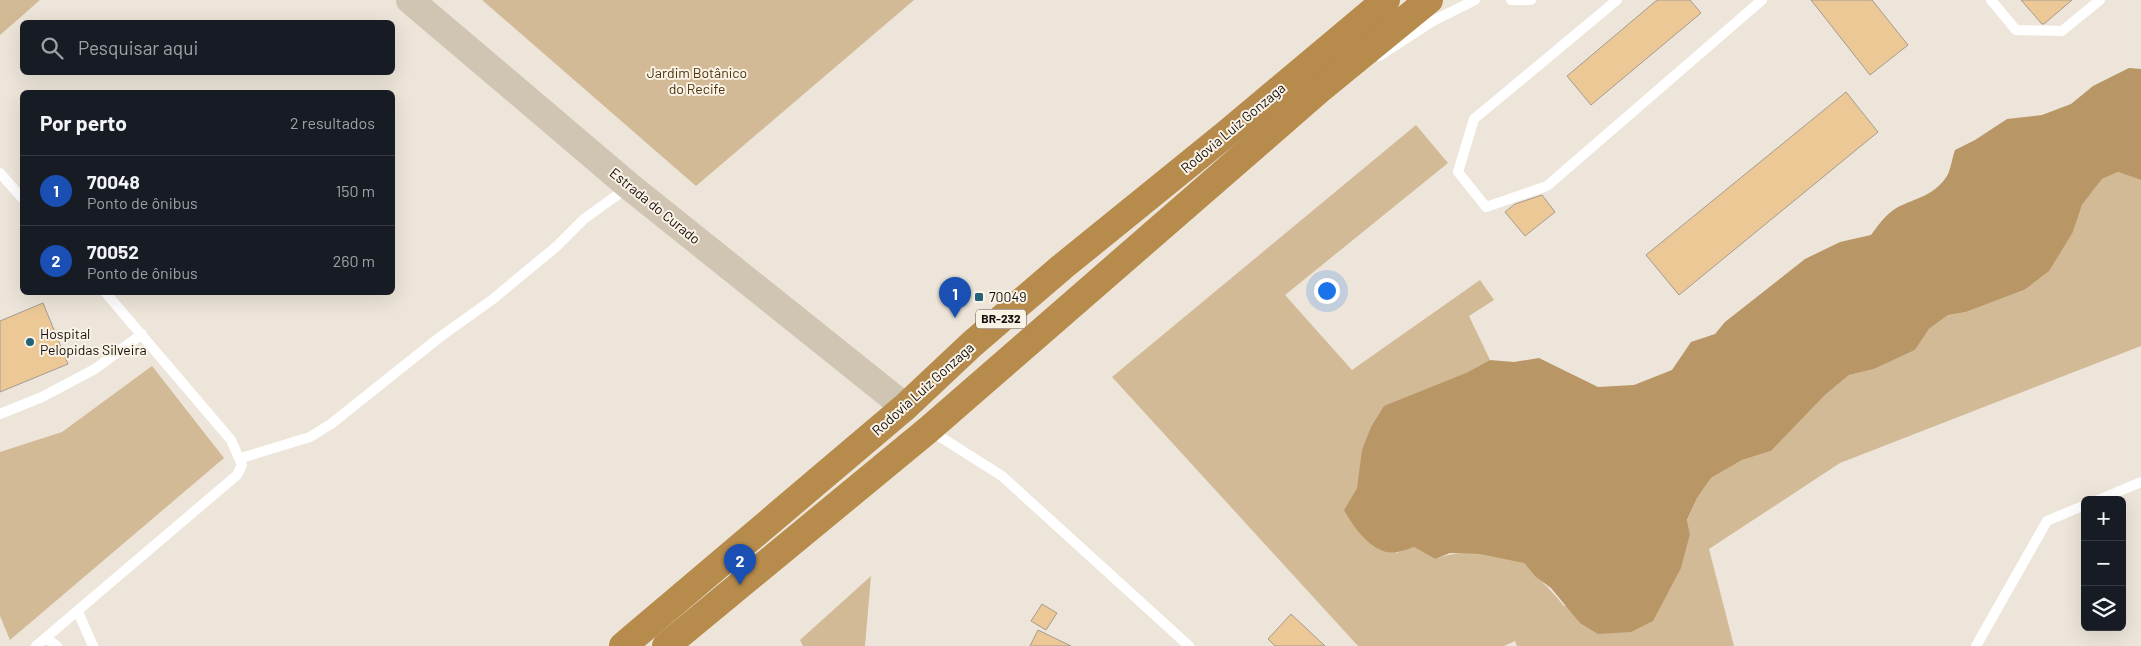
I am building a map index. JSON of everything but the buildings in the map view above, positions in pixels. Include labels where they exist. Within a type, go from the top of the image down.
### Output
[{"type":"highway","name":"Rodovia Luiz Gonzaga","points":[[623,646],[905,407],[972,344],[1062,267],[1226,134],[1386,0]]},
{"type":"highway","name":"Rodovia Luiz Gonzaga","points":[[666,646],[928,430],[1319,90],[1428,0]]},
{"type":"main road","name":"Estrada do Curado","points":[[410,0],[629,186],[905,407]]},
{"type":"lane","points":[[1319,90],[1384,54],[1442,16],[1475,0]]},
{"type":"lane","points":[[1510,0],[1531,0]]},
{"type":"lane","points":[[1611,2],[1474,119],[1458,172],[1486,206],[1548,186],[1762,0]]},
{"type":"lane","points":[[1991,0],[2016,30],[2062,31],[2100,0]]},
{"type":"lane","points":[[0,173],[20,196]]},
{"type":"lane","points":[[241,458],[310,437],[330,424],[440,337],[493,299],[557,246],[584,219],[629,186]]},
{"type":"lane","points":[[36,646],[237,475],[242,465],[241,458],[231,440],[108,295]]},
{"type":"lane","points":[[0,414],[42,397],[95,369],[142,334]]},
{"type":"lane","points":[[928,430],[1002,476],[1188,646]]},
{"type":"lane","points":[[2108,496],[2141,482]]},
{"type":"lane","points":[[1976,646],[2047,521],[2081,507]]},
{"type":"lane","points":[[78,612],[93,646]]},
{"type":"lane","points":[[46,638],[56,646]]},
{"type":"green space","points":[[0,0],[40,0],[0,35]]},
{"type":"green space","name":"Jardim Botânico do Recife","points":[[482,0],[914,0],[696,186]]},
{"type":"green space","points":[[1416,125],[1448,163],[1285,295],[1352,370],[1480,280],[1494,300],[1469,316],[1490,360],[1466,373],[1361,473],[1357,488],[1344,510],[1396,553],[1414,547],[1435,559],[1468,553],[1502,557],[1524,563],[1564,606],[1681,568],[1690,535],[1687,521],[1697,498],[1711,478],[1742,460],[1771,451],[1825,395],[1849,375],[1874,369],[1915,350],[1929,329],[1948,315],[1966,312],[2024,290],[2073,232],[2082,205],[2102,179],[2118,172],[2141,180],[2141,346],[1840,463],[1709,549],[1734,646],[1517,646],[1515,641],[1504,646],[1358,646],[1112,377]]},
{"type":"green space","points":[[152,366],[224,458],[10,640],[0,616],[0,452],[62,432]]},
{"type":"green space","points":[[871,576],[865,646],[803,646],[800,640]]},
{"type":"shaded area","points":[[2129,68],[2141,69],[2141,180],[2118,172],[2102,179],[2082,205],[2073,232],[2049,271],[2024,290],[1966,312],[1948,315],[1929,329],[1915,350],[1874,369],[1849,375],[1825,395],[1771,451],[1742,460],[1711,478],[1697,498],[1687,520],[1690,535],[1681,568],[1653,621],[1631,632],[1598,634],[1580,623],[1551,588],[1536,577],[1524,563],[1480,554],[1450,553],[1435,559],[1414,547],[1398,552],[1381,550],[1373,546],[1359,533],[1344,510],[1357,488],[1362,450],[1371,427],[1384,406],[1466,373],[1490,360],[1514,362],[1539,358],[1598,387],[1634,385],[1672,370],[1691,342],[1715,334],[1725,322],[1805,259],[1840,242],[1871,235],[1883,219],[1898,207],[1931,192],[1947,176],[1955,150],[1975,140],[2007,119],[2042,115],[2071,104],[2093,86]]},
{"type":"place","name":"70049","points":[[979,297]]},
{"type":"place","name":"70048","points":[[955,318]]},
{"type":"place","name":"Hospital Pelopidas Silveira","points":[[30,342]]},
{"type":"place","name":"70052","points":[[740,585]]}]
